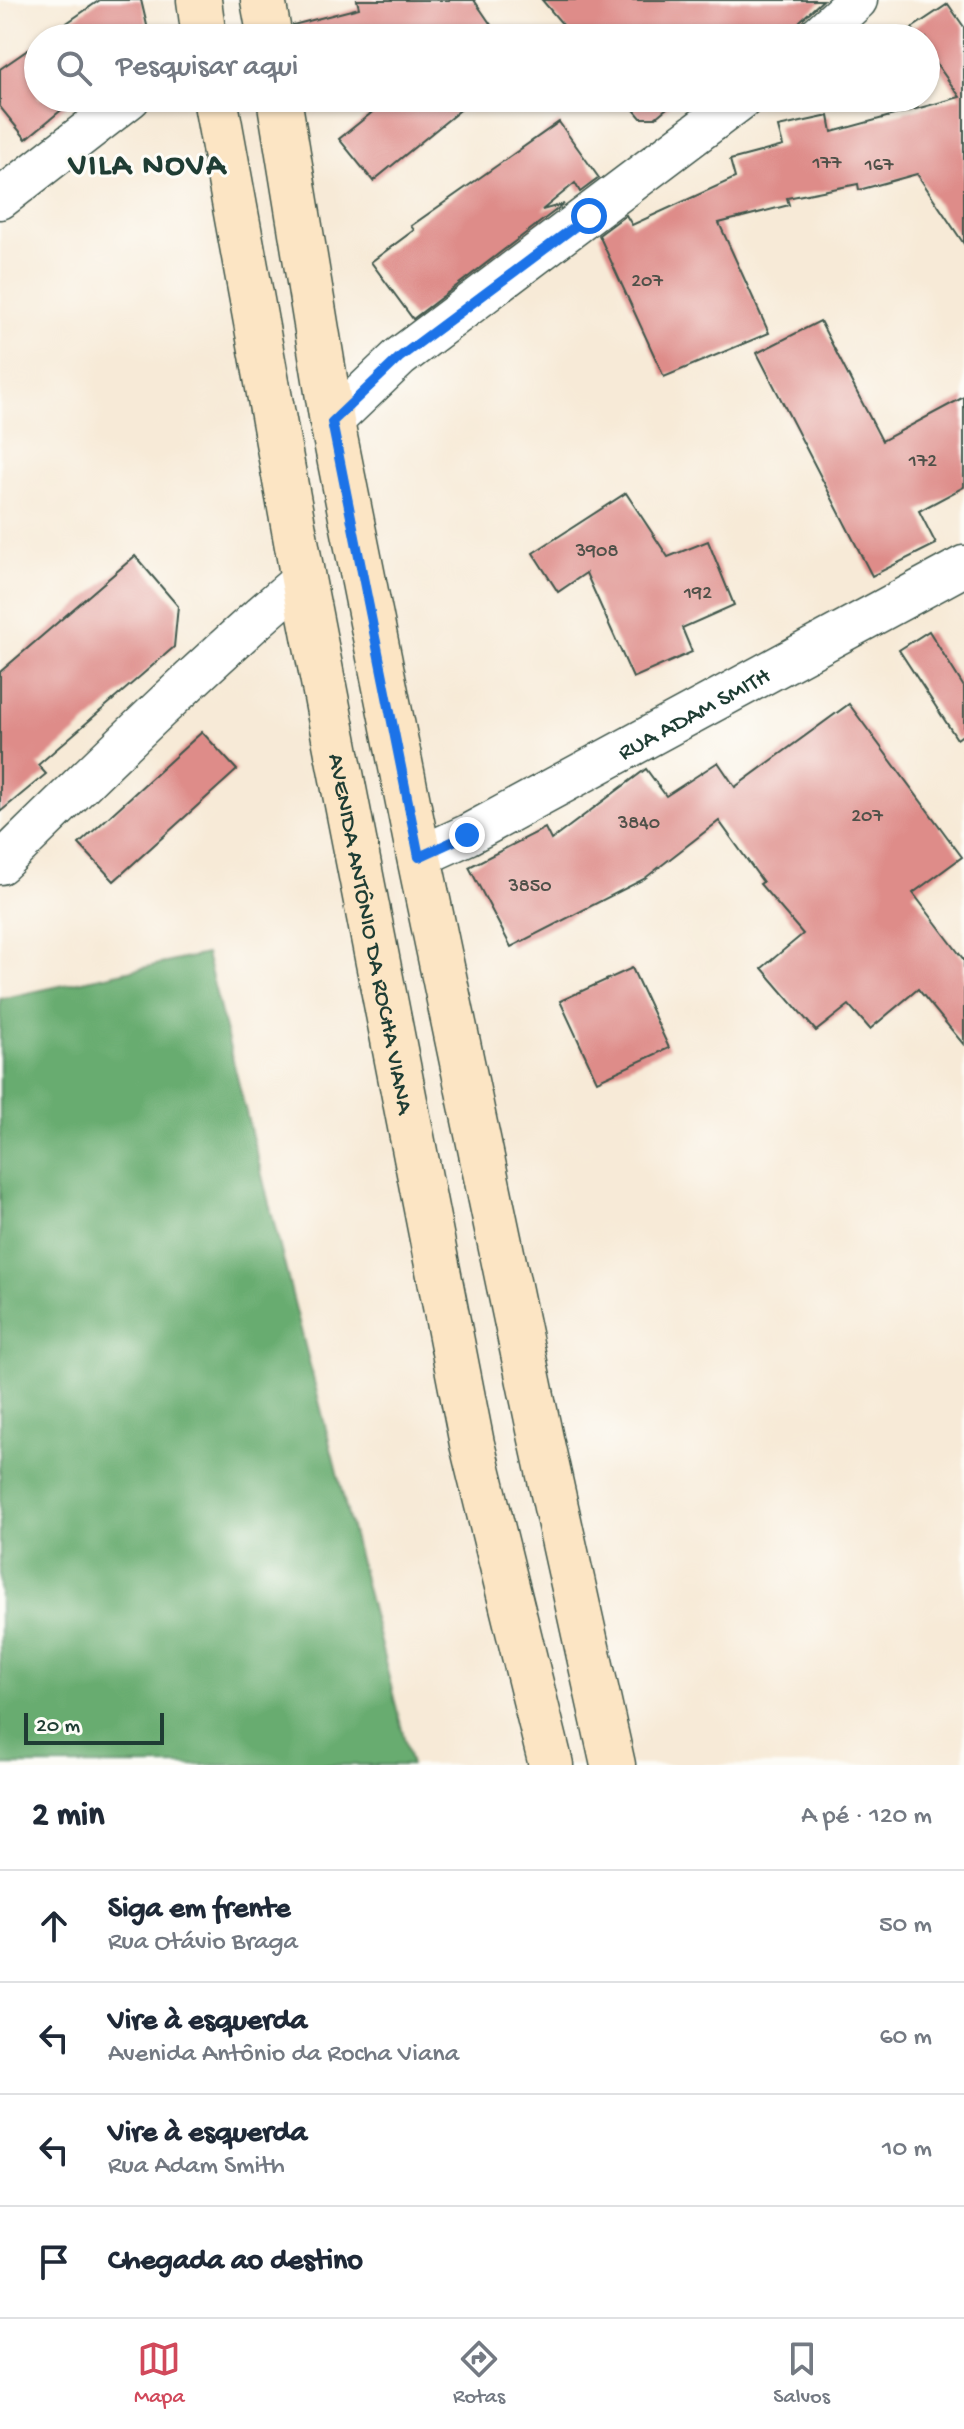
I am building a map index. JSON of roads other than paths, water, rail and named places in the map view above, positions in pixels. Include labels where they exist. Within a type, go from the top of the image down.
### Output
[{"type":"main road","points":[[263,0],[267,24]]},
{"type":"main road","name":"AVENIDA ANTÔNIO DA ROCHA VIANA","points":[[218,112],[303,579],[472,1444],[551,1765]]},
{"type":"main road","points":[[281,112],[332,422],[419,857],[613,1765]]},
{"type":"street","points":[[831,24],[857,0]]},
{"type":"street","points":[[0,199],[112,112]]},
{"type":"street","points":[[332,422],[400,357],[724,112]]},
{"type":"street","name":"RUA ADAM SMITH","points":[[419,857],[467,835],[964,566]]},
{"type":"street","points":[[0,864],[250,624],[303,579]]},
{"type":"district","name":"VILA NOVA","points":[[148,162]]}]
